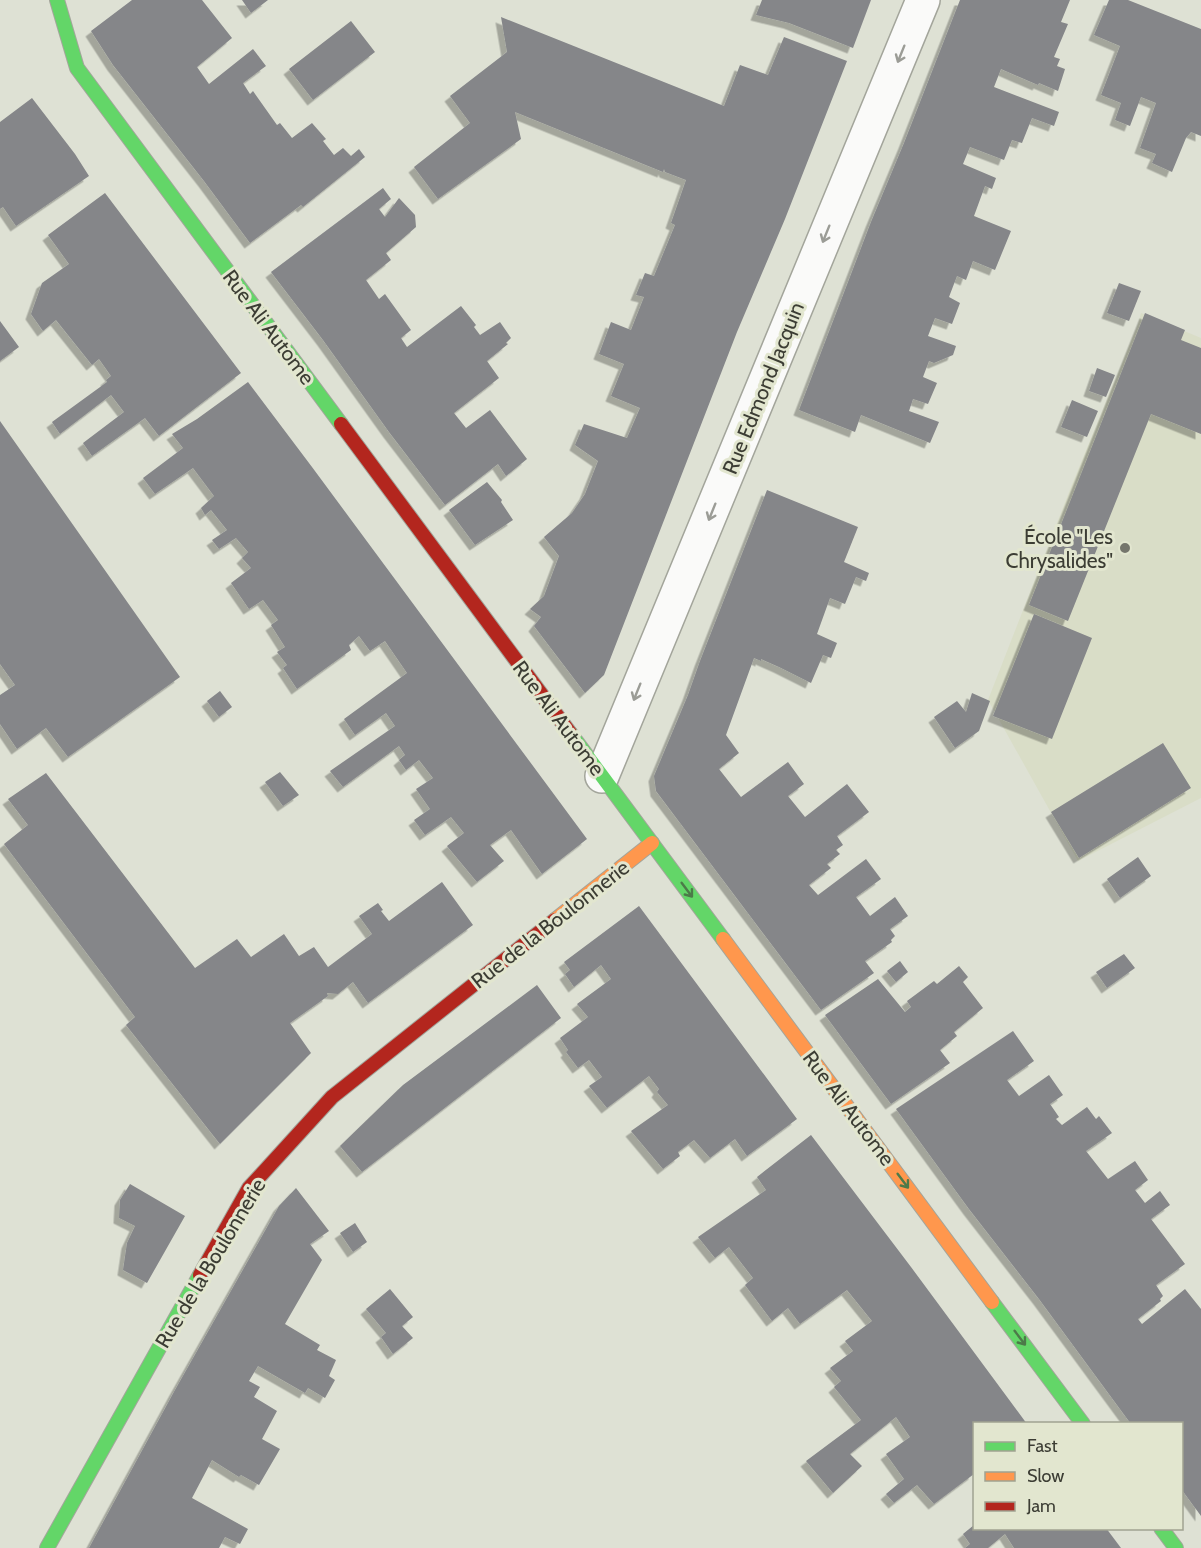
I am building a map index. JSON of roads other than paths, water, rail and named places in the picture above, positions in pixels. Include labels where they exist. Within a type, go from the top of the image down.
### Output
[{"type":"street","name":"Rue Ali Autome","points":[[57,0],[77,68],[1082,1422]]},
{"type":"street","name":"Rue Edmond Jacquin","points":[[602,776],[923,0]]},
{"type":"street","name":"Rue de la Boulonnerie","points":[[47,1548],[249,1188],[332,1097],[652,843]]},
{"type":"street","points":[[1162,1530],[1176,1548]]},
{"type":"place","name":"École \"Les Chrysalides\"","points":[[1125,548]]}]
